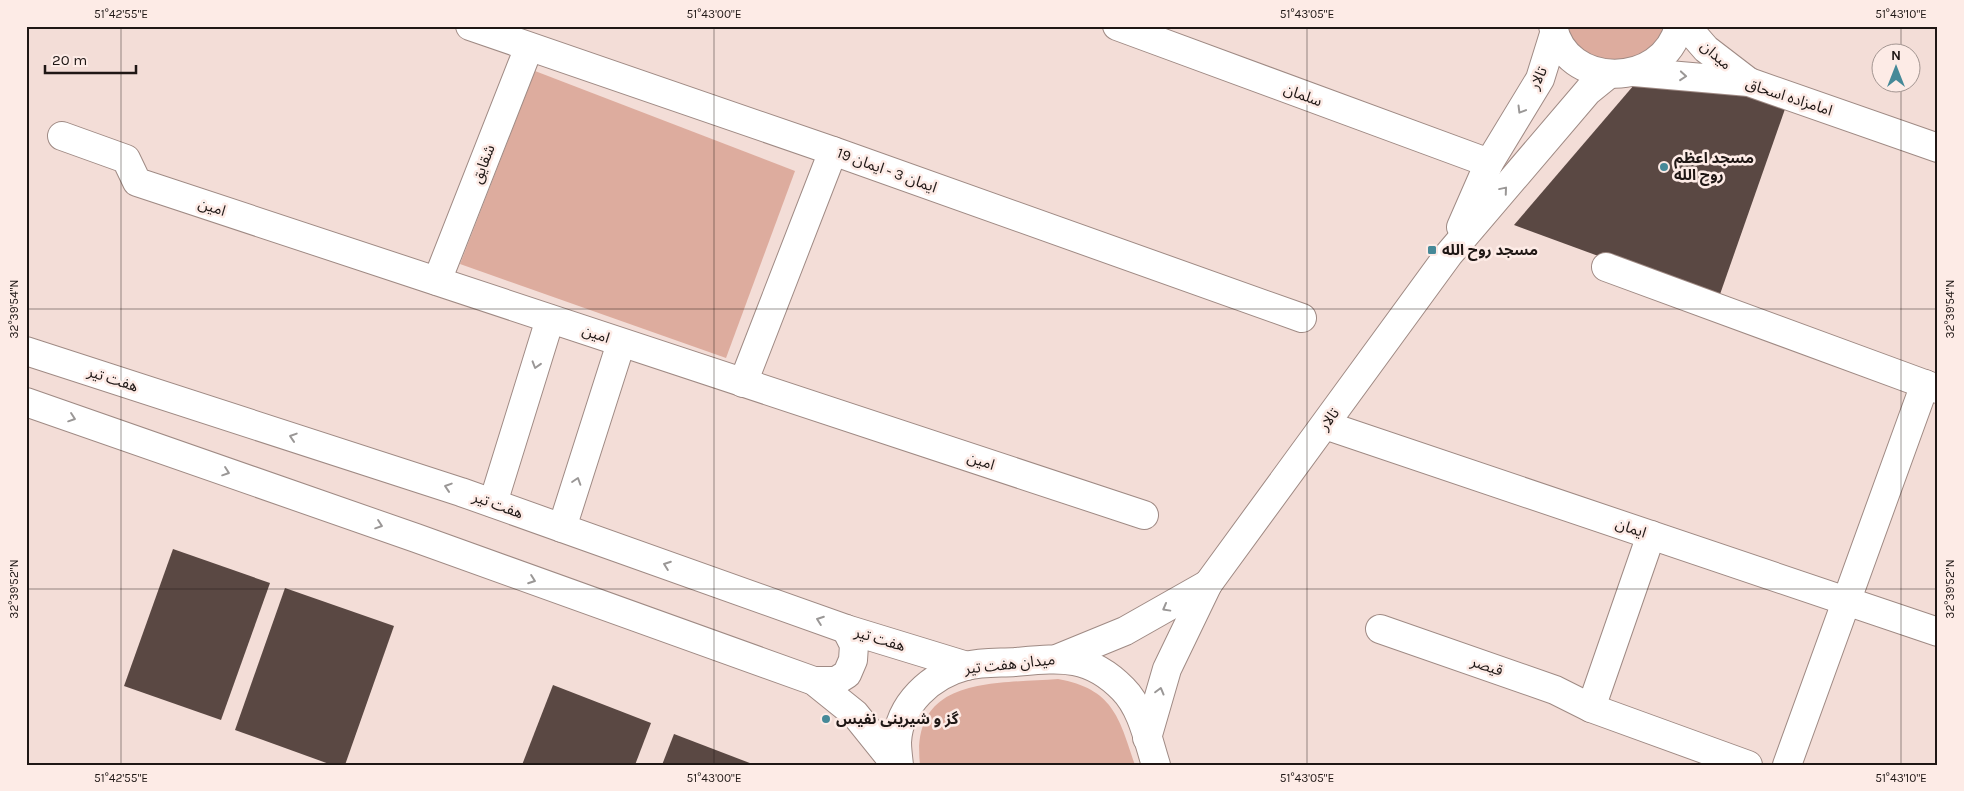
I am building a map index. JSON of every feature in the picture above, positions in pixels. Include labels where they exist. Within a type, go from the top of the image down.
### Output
[{"type":"street","name":"ایمان 3 - ایمان 19","points":[[470,26],[833,151],[1302,318]]},
{"type":"street","name":"سلمان","points":[[1117,26],[1489,163]]},
{"type":"street","points":[[1554,30],[1566,53],[1584,67],[1622,73],[1656,61],[1671,46],[1679,26]]},
{"type":"street","name":"میدان","points":[[1686,26],[1706,49],[1749,82]]},
{"type":"street","name":"تالار","points":[[1449,254],[1489,163],[1540,79],[1554,30]]},
{"type":"street","name":"شقایق","points":[[437,281],[529,47]]},
{"type":"street","name":"تالار","points":[[1147,738],[1167,669],[1208,584],[1449,254],[1588,90],[1622,73]]},
{"type":"street","name":"امامزاده اسحاق","points":[[1622,73],[1749,82],[1938,148]]},
{"type":"street","name":"امین","points":[[62,136],[126,159],[137,182],[743,384],[1144,515]]},
{"type":"street","points":[[743,384],[833,151]]},
{"type":"street","points":[[1606,267],[1931,387],[1845,601],[1788,765]]},
{"type":"street","points":[[493,503],[550,319]]},
{"type":"street","points":[[562,528],[621,342]]},
{"type":"street","name":"هفت تیر","points":[[26,351],[493,503],[846,629],[967,666]]},
{"type":"street","points":[[26,402],[416,538],[814,681],[855,714],[897,765]]},
{"type":"street","name":"ایمان","points":[[1325,425],[1938,632]]},
{"type":"street","points":[[1591,708],[1652,535]]},
{"type":"street","name":"تالار","points":[[1059,658],[1125,631],[1208,584]]},
{"type":"street","points":[[814,681],[836,681],[848,674],[853,660],[854,645],[846,629]]},
{"type":"street","name":"قیصر","points":[[1380,629],[1555,690],[1591,708],[1748,765]]},
{"type":"street","name":"میدان هفت تیر","points":[[897,765],[897,741],[904,715],[919,692],[941,675],[967,666],[1059,658],[1084,663],[1106,674],[1125,690],[1138,711],[1156,765]]},
{"type":"shaded area","points":[[1566,26],[1668,26],[1650,52],[1618,62],[1601,60],[1586,52],[1573,41]]},
{"type":"shaded area","points":[[535,71],[795,171],[726,358],[460,264]]},
{"type":"shaded area","points":[[1058,679],[1091,690],[1111,708],[1124,733],[1135,765],[920,765],[921,736],[929,714],[943,700],[962,690],[984,685]]},
{"type":"building","name":"مسجد اعظم روح الله","points":[[1634,85],[1743,95],[1785,109],[1718,300],[1514,225]]},
{"type":"building","points":[[173,549],[270,583],[221,720],[124,686]]},
{"type":"building","points":[[285,588],[394,626],[345,765],[332,765],[235,730]]},
{"type":"building","points":[[553,685],[651,723],[635,765],[522,765]]},
{"type":"building","points":[[674,734],[755,765],[662,765]]},
{"type":"place","name":"مسجد اعظم روح الله","points":[[1664,167]]},
{"type":"place","name":"مسجد روح الله","points":[[1432,250]]},
{"type":"place","name":"گز و شیرینی نفیس","points":[[826,719]]}]
